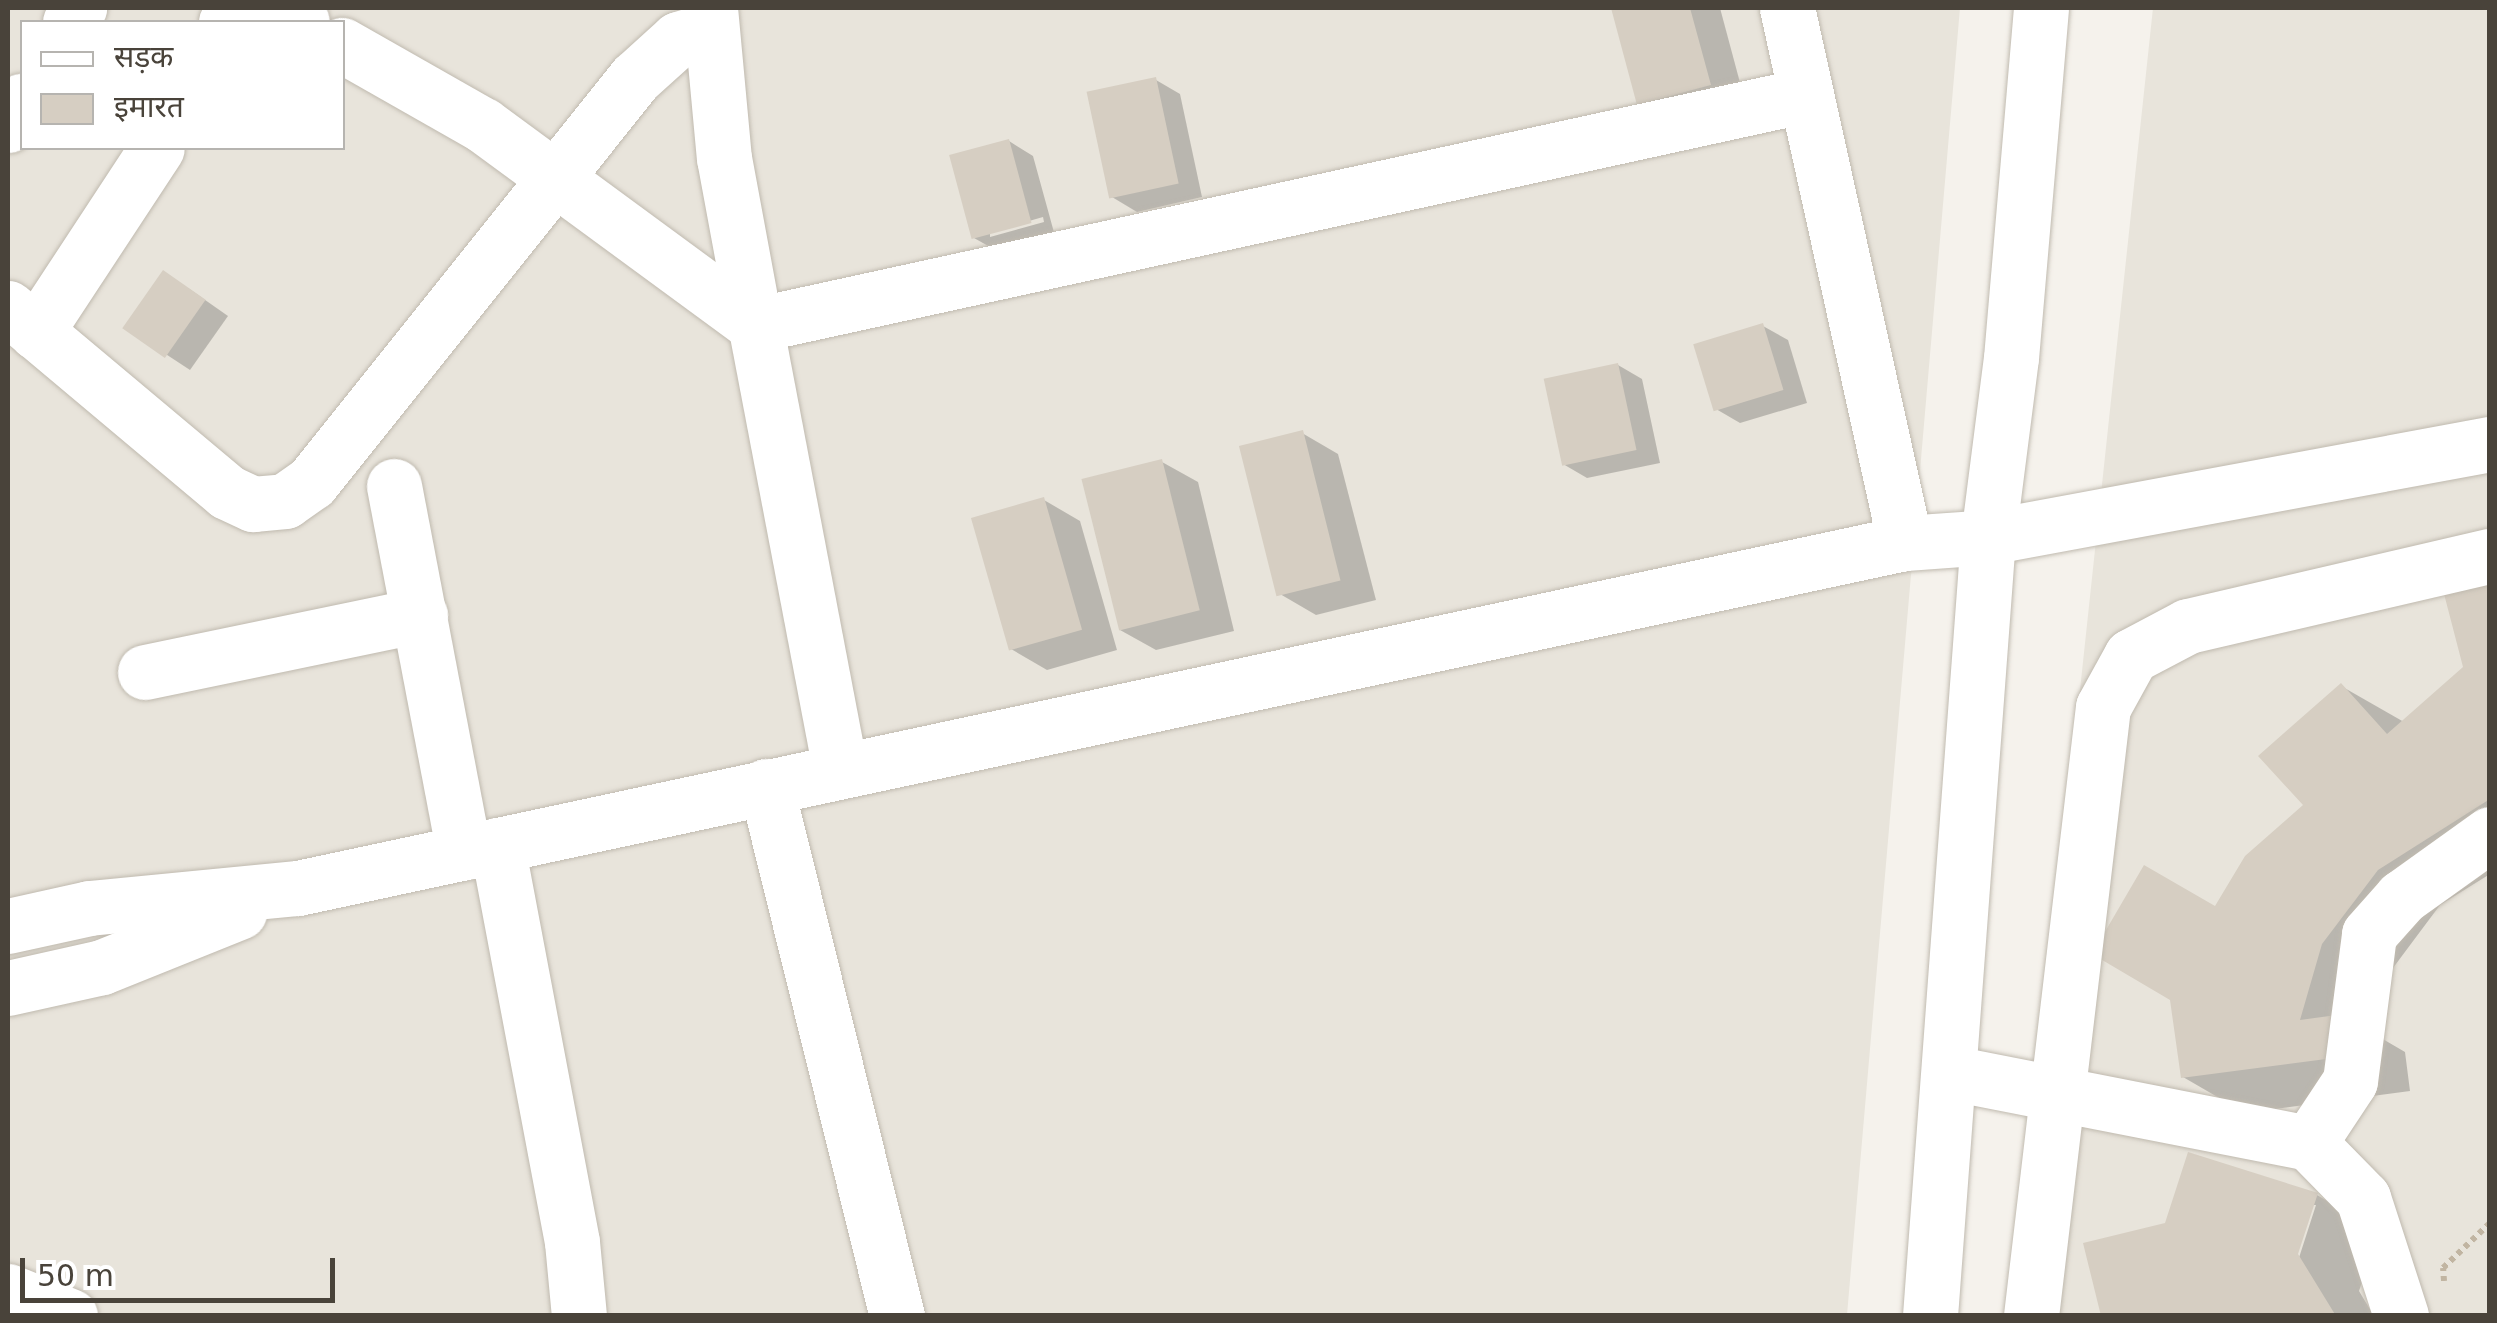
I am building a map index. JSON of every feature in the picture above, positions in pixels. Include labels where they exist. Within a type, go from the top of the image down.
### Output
[{"type":"street","points":[[276,8],[298,20]]},
{"type":"street","points":[[1787,8],[1905,543]]},
{"type":"street","points":[[1930,1316],[1952,1073],[1988,537],[2011,358],[2041,8]]},
{"type":"street","points":[[155,150],[22,320],[227,492],[253,504],[285,501],[312,482],[657,54],[708,19],[755,325],[840,769]]},
{"type":"street","points":[[345,48],[483,125],[755,325],[1806,95]]},
{"type":"street","points":[[8,126],[20,104]]},
{"type":"street","points":[[8,926],[88,908],[298,888],[1905,543],[1988,537],[2490,444]]},
{"type":"street","points":[[394,486],[420,615],[480,848],[572,1242],[579,1316]]},
{"type":"street","points":[[2031,1316],[2103,707],[2131,656],[2188,626],[2490,556]]},
{"type":"street","points":[[145,672],[420,615]]},
{"type":"street","points":[[766,786],[898,1316]]},
{"type":"street","points":[[2309,1143],[2350,1081],[2369,934],[2402,897],[2490,834]]},
{"type":"street","points":[[8,988],[102,967],[298,888]]},
{"type":"street","points":[[1952,1073],[2309,1143],[2364,1198],[2423,1307]]},
{"type":"street","points":[[8,1291],[70,1316]]},
{"type":"path","points":[[2423,1307],[2443,1268],[2490,1223]]},
{"type":"shaded area","points":[[8,8],[1960,8],[1847,1315],[8,1316]]},
{"type":"shaded area","points":[[2153,8],[2489,8],[2489,1315],[2013,1316]]},
{"type":"building","points":[[1611,8],[1690,8],[1711,85],[1637,105]]},
{"type":"building","points":[[1156,77],[1179,184],[1109,198],[1087,92]]},
{"type":"building","points":[[1009,139],[1032,223],[972,239],[949,155]]},
{"type":"building","points":[[163,270],[206,300],[165,358],[122,328]]},
{"type":"building","points":[[1763,323],[1783,390],[1714,411],[1693,344]]},
{"type":"building","points":[[1618,363],[1637,450],[1562,466],[1544,379]]},
{"type":"building","points":[[1303,430],[1340,580],[1276,596],[1239,446]]},
{"type":"building","points":[[1162,459],[1200,610],[1119,630],[1081,479]]},
{"type":"building","points":[[1044,497],[1082,630],[1009,651],[971,518]]},
{"type":"building","points":[[2490,578],[2490,799],[2378,870],[2322,944],[2300,1020],[2344,1014],[2349,1056],[2181,1078],[2170,1000],[2092,954],[2144,865],[2215,906],[2245,856],[2303,805],[2258,756],[2341,683],[2387,734],[2463,667],[2443,590]]},
{"type":"building","points":[[2188,1152],[2318,1193],[2298,1254],[2336,1316],[2101,1316],[2083,1243],[2165,1223]]}]
